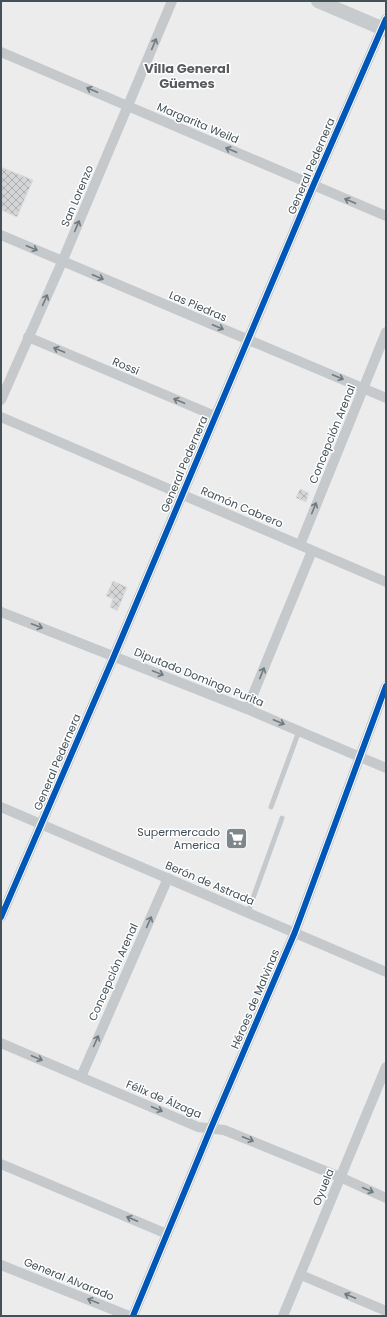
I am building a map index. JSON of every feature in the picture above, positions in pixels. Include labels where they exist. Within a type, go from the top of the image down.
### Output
[{"type":"street","name":"San Lorenzo","points":[[1,400],[62,262],[172,1]]},
{"type":"street","points":[[318,1],[385,26]]},
{"type":"street","name":"General Pedernera","points":[[1,917],[114,656],[313,186],[385,26]]},
{"type":"street","name":"Margarita Weild","points":[[1,52],[386,216]]},
{"type":"street","name":"Las Piedras","points":[[1,235],[386,398]]},
{"type":"street","name":"Concepción Arenal","points":[[300,545],[386,332]]},
{"type":"street","name":"Rossi","points":[[28,338],[215,416]]},
{"type":"street","name":"Ramón Cabrero","points":[[1,417],[386,582]]},
{"type":"street","points":[[247,709],[312,551]]},
{"type":"street","name":"Diputado Domingo Purita","points":[[1,612],[247,709],[386,768]]},
{"type":"street","name":"Héroes de Malvinas","points":[[133,1316],[211,1128],[295,932],[386,686]]},
{"type":"street","name":"Berón de Astrada","points":[[1,807],[386,972]]},
{"type":"street","name":"Concepción Arenal","points":[[81,1076],[168,878]]},
{"type":"street","name":"Félix de Álzaga","points":[[1,1043],[198,1127],[224,1130],[340,1177],[386,1198]]},
{"type":"street","name":"Oyuela","points":[[283,1316],[386,1067]]},
{"type":"street","points":[[1,1164],[168,1234]]},
{"type":"street","name":"General Alvarado","points":[[1,1265],[129,1316]]},
{"type":"street","points":[[301,1275],[386,1311]]},
{"type":"lane","points":[[271,807],[299,731]]},
{"type":"lane","points":[[248,912],[282,818]]},
{"type":"building","points":[[1,167],[33,180],[17,217],[1,210]]},
{"type":"building","points":[[300,489],[309,493],[306,502],[296,498]]},
{"type":"building","points":[[113,581],[127,587],[121,602],[106,596]]},
{"type":"building","points":[[113,598],[121,602],[117,611],[110,607]]},
{"type":"cycle path","points":[[1,917],[114,656],[313,186],[386,19]]},
{"type":"cycle path","points":[[133,1316],[211,1128],[295,932],[386,686]]},
{"type":"place","name":"Supermercado America","points":[[236,838]]},
{"type":"district","name":"Villa General Güemes","points":[[187,76]]}]
